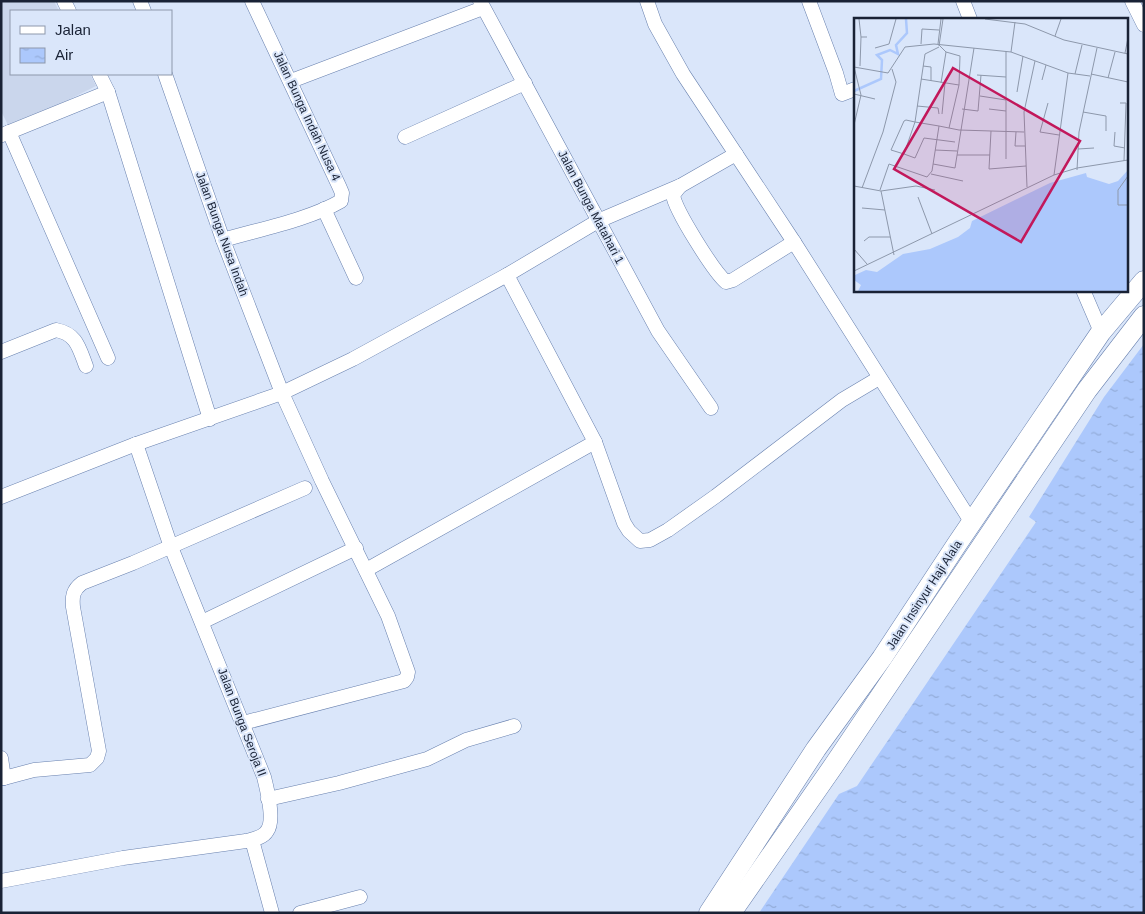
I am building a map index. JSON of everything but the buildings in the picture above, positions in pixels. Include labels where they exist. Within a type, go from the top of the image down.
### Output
[{"type":"main road","name":"Jalan Insinyur Haji Alala","points":[[709,913],[816,749],[882,658],[1101,332],[1144,281]]},
{"type":"main road","name":"Jalan Insinyur Haji Alala","points":[[731,913],[834,766],[1087,390],[1144,316]]},
{"type":"street","name":"Jalan Bunga Indah Nusa 4","points":[[223,240],[306,216],[341,201],[342,193],[252,1]]},
{"type":"street","points":[[647,1],[655,24],[683,74],[794,242],[972,523]]},
{"type":"street","points":[[809,1],[842,94],[854,89]]},
{"type":"street","points":[[963,1],[970,18]]},
{"type":"street","points":[[1132,1],[1144,26]]},
{"type":"street","points":[[291,81],[482,4]]},
{"type":"street","name":"Jalan Bunga Matahari 1","points":[[482,4],[658,331],[711,408]]},
{"type":"street","points":[[100,75],[108,92],[210,419]]},
{"type":"street","name":"Jalan Bunga Nusa Indah","points":[[165,75],[223,240],[282,393],[322,481],[388,616],[408,667],[406,679],[243,723]]},
{"type":"street","points":[[405,137],[525,83]]},
{"type":"street","points":[[108,92],[5,134],[108,358]]},
{"type":"street","points":[[1,496],[136,444],[282,393],[353,359],[507,275],[598,221],[680,186],[736,154]]},
{"type":"street","points":[[680,186],[673,195],[675,205],[704,252],[726,282],[733,280],[794,242]]},
{"type":"street","points":[[324,208],[356,278]]},
{"type":"street","points":[[507,275],[595,442],[624,523],[640,541],[646,541],[668,530],[842,400],[879,378]]},
{"type":"street","points":[[1084,291],[1101,332]]},
{"type":"street","points":[[1,352],[56,330],[65,332],[76,342],[86,366]]},
{"type":"street","points":[[366,570],[595,442]]},
{"type":"street","name":"Jalan Bunga Seroja II","points":[[136,444],[171,547],[264,777],[268,799],[269,830],[252,840]]},
{"type":"street","points":[[1,758],[3,778],[34,770],[84,766],[94,763],[97,758],[99,751],[73,607],[73,593],[76,588],[82,583],[171,547],[305,488]]},
{"type":"street","points":[[202,622],[356,548]]},
{"type":"street","points":[[268,799],[426,759],[460,743],[514,726]]},
{"type":"street","points":[[1,881],[123,858],[252,840],[272,913]]},
{"type":"street","points":[[300,913],[360,897]]},
{"type":"shaded area","points":[[1,1],[54,1],[58,10],[10,10],[10,75],[90,75],[96,86],[10,129],[1,111]]},
{"type":"water","points":[[1144,344],[1144,913],[759,913],[839,794],[857,786],[1036,522],[1029,517],[1104,397]]}]
